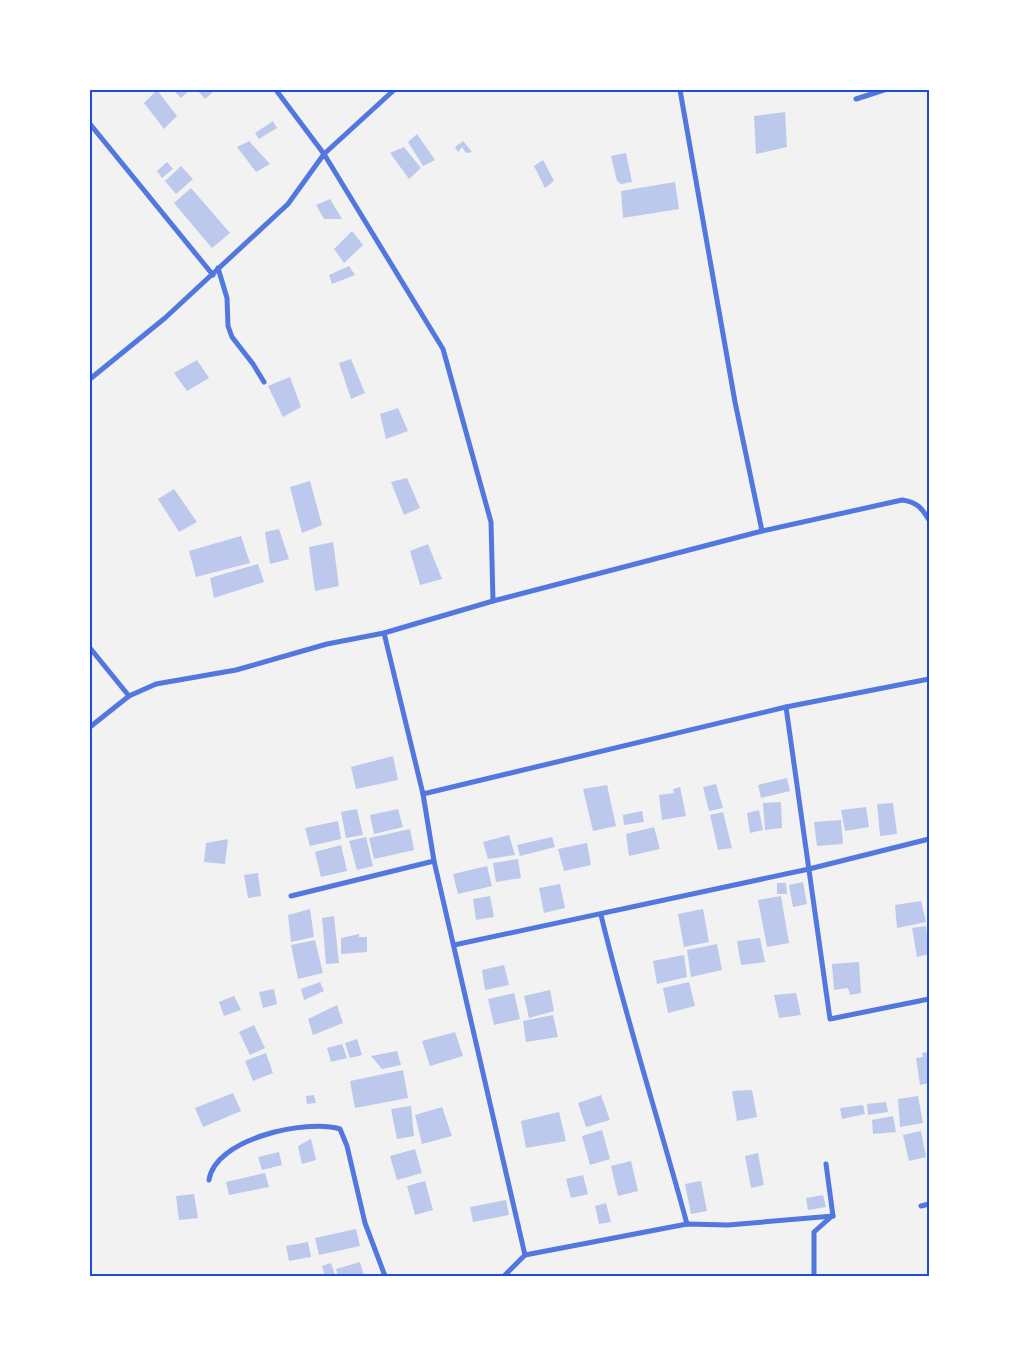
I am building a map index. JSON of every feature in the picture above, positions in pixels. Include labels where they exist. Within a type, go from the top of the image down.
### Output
[{"type":"street","points":[[276,90],[324,154],[443,349],[491,522],[493,601]]},
{"type":"street","points":[[90,379],[165,318],[288,204],[324,154],[394,90]]},
{"type":"street","points":[[680,90],[735,402],[762,531]]},
{"type":"street","points":[[856,99],[884,90]]},
{"type":"street","points":[[90,124],[213,275]]},
{"type":"street","points":[[218,268],[227,298],[228,326],[232,337],[254,364],[264,382]]},
{"type":"street","points":[[90,727],[129,696],[156,684],[236,670],[328,644],[384,633],[493,601],[762,531],[902,500],[913,502],[921,507],[929,520]]},
{"type":"street","points":[[384,633],[423,794],[434,861],[525,1255]]},
{"type":"street","points":[[90,648],[129,696]]},
{"type":"street","points":[[423,794],[786,707],[929,680]]},
{"type":"street","points":[[786,707],[830,1019],[929,999]]},
{"type":"street","points":[[454,945],[602,915],[929,839]]},
{"type":"street","points":[[292,896],[434,861]]},
{"type":"street","points":[[602,915],[619,989],[653,1098],[687,1224]]},
{"type":"street","points":[[209,1180],[216,1162],[237,1146],[252,1139],[297,1128],[328,1125],[340,1129],[347,1146],[365,1223],[385,1276]]},
{"type":"street","points":[[826,1164],[833,1216]]},
{"type":"street","points":[[921,1206],[929,1204]]},
{"type":"street","points":[[504,1276],[525,1255],[687,1224],[728,1225],[833,1216]]},
{"type":"street","points":[[814,1276],[814,1232],[833,1216]]},
{"type":"building","points":[[157,90],[177,116],[164,129],[144,103]]},
{"type":"building","points":[[173,90],[190,90],[181,98]]},
{"type":"building","points":[[197,90],[215,90],[205,99]]},
{"type":"building","points":[[785,112],[787,147],[756,154],[754,116]]},
{"type":"building","points":[[273,121],[277,128],[259,139],[255,133]]},
{"type":"building","points":[[417,134],[435,160],[423,166],[408,142]]},
{"type":"building","points":[[249,141],[270,164],[256,172],[237,147]]},
{"type":"building","points":[[463,141],[472,152],[466,153],[462,147],[458,152],[455,147]]},
{"type":"building","points":[[404,147],[421,168],[409,179],[390,153]]},
{"type":"building","points":[[626,153],[632,182],[621,184],[617,181],[611,156]]},
{"type":"building","points":[[543,160],[554,181],[545,188],[534,166]]},
{"type":"building","points":[[167,162],[173,169],[162,178],[157,171]]},
{"type":"building","points":[[181,166],[193,179],[176,194],[165,181]]},
{"type":"building","points":[[675,182],[679,209],[623,218],[621,191]]},
{"type":"building","points":[[191,188],[230,233],[212,248],[174,203]]},
{"type":"building","points":[[330,199],[342,219],[324,219],[316,205]]},
{"type":"building","points":[[352,231],[363,245],[344,263],[334,249]]},
{"type":"building","points":[[349,266],[355,275],[332,284],[329,275]]},
{"type":"building","points":[[351,359],[365,393],[351,399],[339,363]]},
{"type":"building","points":[[197,360],[209,378],[187,391],[174,373]]},
{"type":"building","points":[[290,377],[301,407],[283,417],[268,386]]},
{"type":"building","points":[[398,408],[408,431],[386,439],[380,414]]},
{"type":"building","points":[[407,478],[420,508],[404,515],[391,482]]},
{"type":"building","points":[[310,481],[322,525],[302,533],[290,487]]},
{"type":"building","points":[[174,489],[197,522],[179,532],[158,499]]},
{"type":"building","points":[[279,529],[289,559],[270,564],[265,532]]},
{"type":"building","points":[[241,536],[250,563],[196,577],[189,551]]},
{"type":"building","points":[[333,542],[339,586],[315,591],[309,547]]},
{"type":"building","points":[[428,544],[442,579],[420,585],[410,551]]},
{"type":"building","points":[[258,564],[264,582],[214,598],[210,578]]},
{"type":"building","points":[[393,756],[398,780],[356,789],[351,767]]},
{"type":"building","points":[[787,778],[790,791],[761,798],[758,785]]},
{"type":"building","points":[[716,784],[723,808],[709,811],[703,787]]},
{"type":"building","points":[[607,785],[616,826],[593,831],[583,789]]},
{"type":"building","points":[[680,787],[686,816],[662,820],[659,795],[674,793],[673,789]]},
{"type":"building","points":[[781,802],[782,828],[765,830],[763,803]]},
{"type":"building","points":[[893,803],[897,834],[880,836],[877,804]]},
{"type":"building","points":[[866,807],[869,827],[845,831],[841,810]]},
{"type":"building","points":[[357,809],[363,835],[346,838],[341,812]]},
{"type":"building","points":[[398,809],[403,827],[374,834],[370,815]]},
{"type":"building","points":[[759,810],[763,830],[750,833],[747,813]]},
{"type":"building","points":[[642,811],[644,822],[624,825],[623,815]]},
{"type":"building","points":[[723,812],[732,848],[718,850],[710,815]]},
{"type":"building","points":[[841,820],[843,844],[817,846],[814,822]]},
{"type":"building","points":[[338,821],[341,839],[310,846],[305,828]]},
{"type":"building","points":[[654,827],[660,849],[629,856],[626,834]]},
{"type":"building","points":[[410,829],[414,850],[374,859],[369,838]]},
{"type":"building","points":[[509,835],[515,855],[488,859],[483,842]]},
{"type":"building","points":[[366,837],[373,866],[357,870],[349,841]]},
{"type":"building","points":[[552,837],[555,847],[520,856],[517,845]]},
{"type":"building","points":[[228,839],[225,864],[204,862],[206,843]]},
{"type":"building","points":[[587,843],[591,865],[564,871],[558,849]]},
{"type":"building","points":[[341,845],[347,871],[321,877],[315,852]]},
{"type":"building","points":[[518,859],[521,878],[496,882],[493,863]]},
{"type":"building","points":[[487,866],[492,886],[458,894],[453,874]]},
{"type":"building","points":[[258,873],[261,896],[248,898],[244,875]]},
{"type":"building","points":[[803,882],[807,904],[793,907],[789,885]]},
{"type":"building","points":[[777,883],[786,883],[787,894],[777,894]]},
{"type":"building","points":[[560,884],[565,908],[544,913],[539,888]]},
{"type":"building","points":[[490,896],[494,917],[476,920],[473,899]]},
{"type":"building","points":[[781,896],[789,943],[767,947],[758,900]]},
{"type":"building","points":[[921,901],[926,922],[897,928],[895,905]]},
{"type":"building","points":[[310,909],[314,937],[291,942],[288,915]]},
{"type":"building","points":[[703,909],[709,942],[684,947],[678,914]]},
{"type":"building","points":[[334,916],[339,963],[326,964],[322,918]]},
{"type":"building","points":[[926,926],[929,954],[917,957],[912,928]]},
{"type":"building","points":[[359,934],[359,937],[367,937],[367,952],[341,954],[341,938]]},
{"type":"building","points":[[760,938],[765,962],[741,965],[737,941]]},
{"type":"building","points":[[315,940],[323,973],[298,979],[291,945]]},
{"type":"building","points":[[717,944],[722,970],[691,977],[687,950]]},
{"type":"building","points":[[684,955],[687,977],[657,984],[653,961]]},
{"type":"building","points":[[859,962],[861,993],[850,995],[848,988],[834,990],[832,964]]},
{"type":"building","points":[[504,965],[509,985],[485,990],[482,970]]},
{"type":"building","points":[[320,982],[324,991],[304,1000],[301,989]]},
{"type":"building","points":[[689,982],[695,1006],[668,1013],[663,988]]},
{"type":"building","points":[[274,989],[277,1004],[263,1008],[259,992]]},
{"type":"building","points":[[550,990],[554,1011],[529,1018],[524,996]]},
{"type":"building","points":[[514,993],[520,1019],[494,1025],[488,999]]},
{"type":"building","points":[[796,993],[801,1015],[779,1018],[774,995]]},
{"type":"building","points":[[234,996],[241,1010],[224,1016],[219,1002]]},
{"type":"building","points":[[337,1005],[343,1023],[313,1035],[308,1019]]},
{"type":"building","points":[[553,1015],[558,1037],[526,1042],[523,1021]]},
{"type":"building","points":[[254,1025],[265,1048],[250,1055],[239,1032]]},
{"type":"building","points":[[455,1032],[463,1056],[430,1066],[422,1041]]},
{"type":"building","points":[[357,1039],[362,1055],[350,1058],[345,1043]]},
{"type":"building","points":[[342,1044],[347,1058],[331,1062],[327,1048]]},
{"type":"building","points":[[397,1051],[401,1065],[382,1069],[371,1056]]},
{"type":"building","points":[[929,1052],[929,1083],[920,1085],[916,1058],[923,1057],[922,1053]]},
{"type":"building","points":[[266,1053],[273,1073],[253,1081],[245,1061]]},
{"type":"building","points":[[403,1070],[408,1098],[355,1108],[350,1081]]},
{"type":"building","points":[[752,1090],[757,1117],[737,1121],[732,1091]]},
{"type":"building","points":[[233,1093],[241,1111],[203,1127],[195,1108]]},
{"type":"building","points":[[314,1095],[316,1103],[307,1104],[306,1096]]},
{"type":"building","points":[[601,1095],[610,1120],[586,1127],[578,1103]]},
{"type":"building","points":[[918,1096],[923,1123],[900,1127],[898,1099]]},
{"type":"building","points":[[886,1102],[888,1112],[868,1115],[867,1104]]},
{"type":"building","points":[[863,1105],[865,1114],[842,1119],[840,1108]]},
{"type":"building","points":[[411,1106],[414,1136],[397,1139],[391,1109]]},
{"type":"building","points":[[442,1107],[452,1136],[422,1144],[415,1115]]},
{"type":"building","points":[[559,1112],[566,1141],[526,1148],[521,1121]]},
{"type":"building","points":[[893,1116],[896,1132],[873,1134],[872,1120]]},
{"type":"building","points":[[602,1130],[610,1159],[590,1165],[582,1136]]},
{"type":"building","points":[[921,1131],[926,1157],[909,1161],[903,1135]]},
{"type":"building","points":[[311,1139],[316,1160],[302,1164],[298,1146]]},
{"type":"building","points":[[415,1149],[422,1173],[397,1180],[390,1156]]},
{"type":"building","points":[[279,1152],[282,1165],[262,1170],[258,1157]]},
{"type":"building","points":[[758,1153],[764,1185],[751,1188],[745,1156]]},
{"type":"building","points":[[631,1161],[638,1191],[618,1196],[611,1166]]},
{"type":"building","points":[[265,1173],[269,1187],[229,1195],[226,1182]]},
{"type":"building","points":[[583,1175],[588,1194],[571,1198],[566,1179]]},
{"type":"building","points":[[425,1181],[433,1210],[415,1215],[407,1186]]},
{"type":"building","points":[[701,1181],[707,1211],[691,1214],[685,1184]]},
{"type":"building","points":[[194,1194],[198,1218],[179,1220],[176,1196]]},
{"type":"building","points":[[823,1195],[826,1207],[808,1210],[806,1198]]},
{"type":"building","points":[[506,1200],[509,1215],[473,1222],[470,1207]]},
{"type":"building","points":[[606,1203],[611,1222],[599,1224],[595,1206]]},
{"type":"building","points":[[356,1229],[360,1246],[319,1255],[315,1238]]},
{"type":"building","points":[[308,1242],[311,1257],[289,1261],[286,1246]]},
{"type":"building","points":[[360,1262],[364,1276],[338,1276],[336,1269]]},
{"type":"building","points":[[331,1263],[335,1275],[325,1276],[322,1266]]}]
